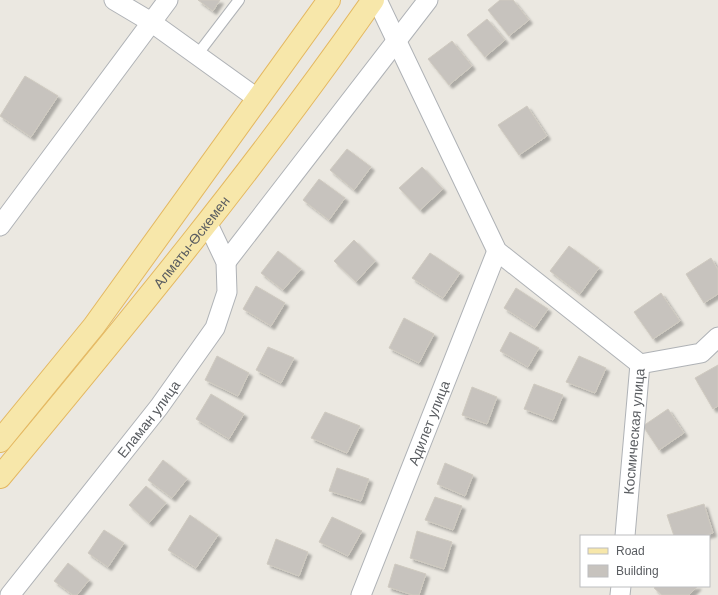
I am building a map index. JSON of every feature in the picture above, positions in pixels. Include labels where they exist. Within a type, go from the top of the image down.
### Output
[{"type":"main road","name":"Алматы-Өскемен","points":[[0,440],[94,326],[329,0]]},
{"type":"main road","name":"Алматы-Өскемен","points":[[0,477],[141,307],[208,222],[373,0]]},
{"type":"main road","points":[[119,291],[141,307]]},
{"type":"street","points":[[114,0],[151,22],[258,99]]},
{"type":"street","points":[[0,226],[168,0]]},
{"type":"street","points":[[377,0],[497,251],[640,364]]},
{"type":"street","points":[[226,262],[428,0]]},
{"type":"street","name":"Еламан улица","points":[[10,595],[159,407],[215,328],[227,292],[226,262],[208,222]]},
{"type":"street","name":"Адилет улица","points":[[361,595],[497,251]]},
{"type":"street","name":"Космическая улица","points":[[625,535],[640,364],[701,353],[718,337]]},
{"type":"lane","points":[[197,55],[239,0]]},
{"type":"building","points":[[198,0],[220,0],[213,11]]},
{"type":"building","points":[[500,0],[513,0],[529,20],[509,36],[488,10]]},
{"type":"building","points":[[487,19],[505,40],[485,57],[467,35]]},
{"type":"building","points":[[452,41],[472,66],[449,85],[428,59]]},
{"type":"building","points":[[25,76],[58,96],[31,137],[0,116]]},
{"type":"building","points":[[527,106],[547,136],[519,155],[498,125]]},
{"type":"building","points":[[347,149],[371,167],[354,190],[330,170]]},
{"type":"building","points":[[422,167],[443,189],[420,210],[399,188]]},
{"type":"building","points":[[319,179],[345,198],[329,220],[303,200]]},
{"type":"building","points":[[354,240],[375,261],[356,282],[334,261]]},
{"type":"building","points":[[569,246],[599,268],[580,294],[550,271]]},
{"type":"building","points":[[278,251],[301,269],[283,290],[261,273]]},
{"type":"building","points":[[430,253],[460,273],[443,298],[412,278]]},
{"type":"building","points":[[711,258],[718,270],[718,294],[704,303],[686,274]]},
{"type":"building","points":[[256,286],[285,303],[271,326],[243,309]]},
{"type":"building","points":[[516,288],[548,309],[535,328],[504,308]]},
{"type":"building","points":[[661,293],[680,321],[653,339],[634,312]]},
{"type":"building","points":[[404,318],[434,334],[419,363],[389,348]]},
{"type":"building","points":[[510,332],[539,348],[528,367],[500,351]]},
{"type":"building","points":[[268,347],[294,358],[281,383],[256,370]]},
{"type":"building","points":[[217,356],[249,373],[238,396],[205,380]]},
{"type":"building","points":[[579,356],[606,368],[595,393],[566,382]]},
{"type":"building","points":[[718,365],[718,406],[713,409],[695,378]]},
{"type":"building","points":[[534,384],[563,395],[553,420],[524,409]]},
{"type":"building","points":[[472,387],[497,397],[487,424],[462,415]]},
{"type":"building","points":[[211,394],[244,414],[229,439],[196,419]]},
{"type":"building","points":[[668,409],[684,433],[659,450],[643,426]]},
{"type":"building","points":[[325,412],[360,426],[347,453],[311,438]]},
{"type":"building","points":[[163,460],[187,479],[172,498],[148,480]]},
{"type":"building","points":[[445,463],[473,475],[465,496],[437,484]]},
{"type":"building","points":[[337,468],[369,479],[361,501],[329,491]]},
{"type":"building","points":[[146,486],[166,503],[149,523],[129,505]]},
{"type":"building","points":[[435,497],[462,506],[453,530],[425,520]]},
{"type":"building","points":[[704,504],[713,533],[706,535],[674,535],[667,515]]},
{"type":"building","points":[[190,515],[218,535],[196,568],[168,550]]},
{"type":"building","points":[[332,517],[362,531],[348,556],[319,542]]},
{"type":"building","points":[[104,530],[124,543],[108,567],[88,553]]},
{"type":"building","points":[[417,531],[452,542],[444,569],[410,558]]},
{"type":"building","points":[[276,539],[308,552],[299,576],[267,564]]},
{"type":"building","points":[[68,563],[89,580],[77,595],[73,595],[54,581]]},
{"type":"building","points":[[395,564],[426,574],[419,595],[413,595],[388,587]]},
{"type":"building","points":[[697,587],[689,595],[662,595],[654,588]]}]
